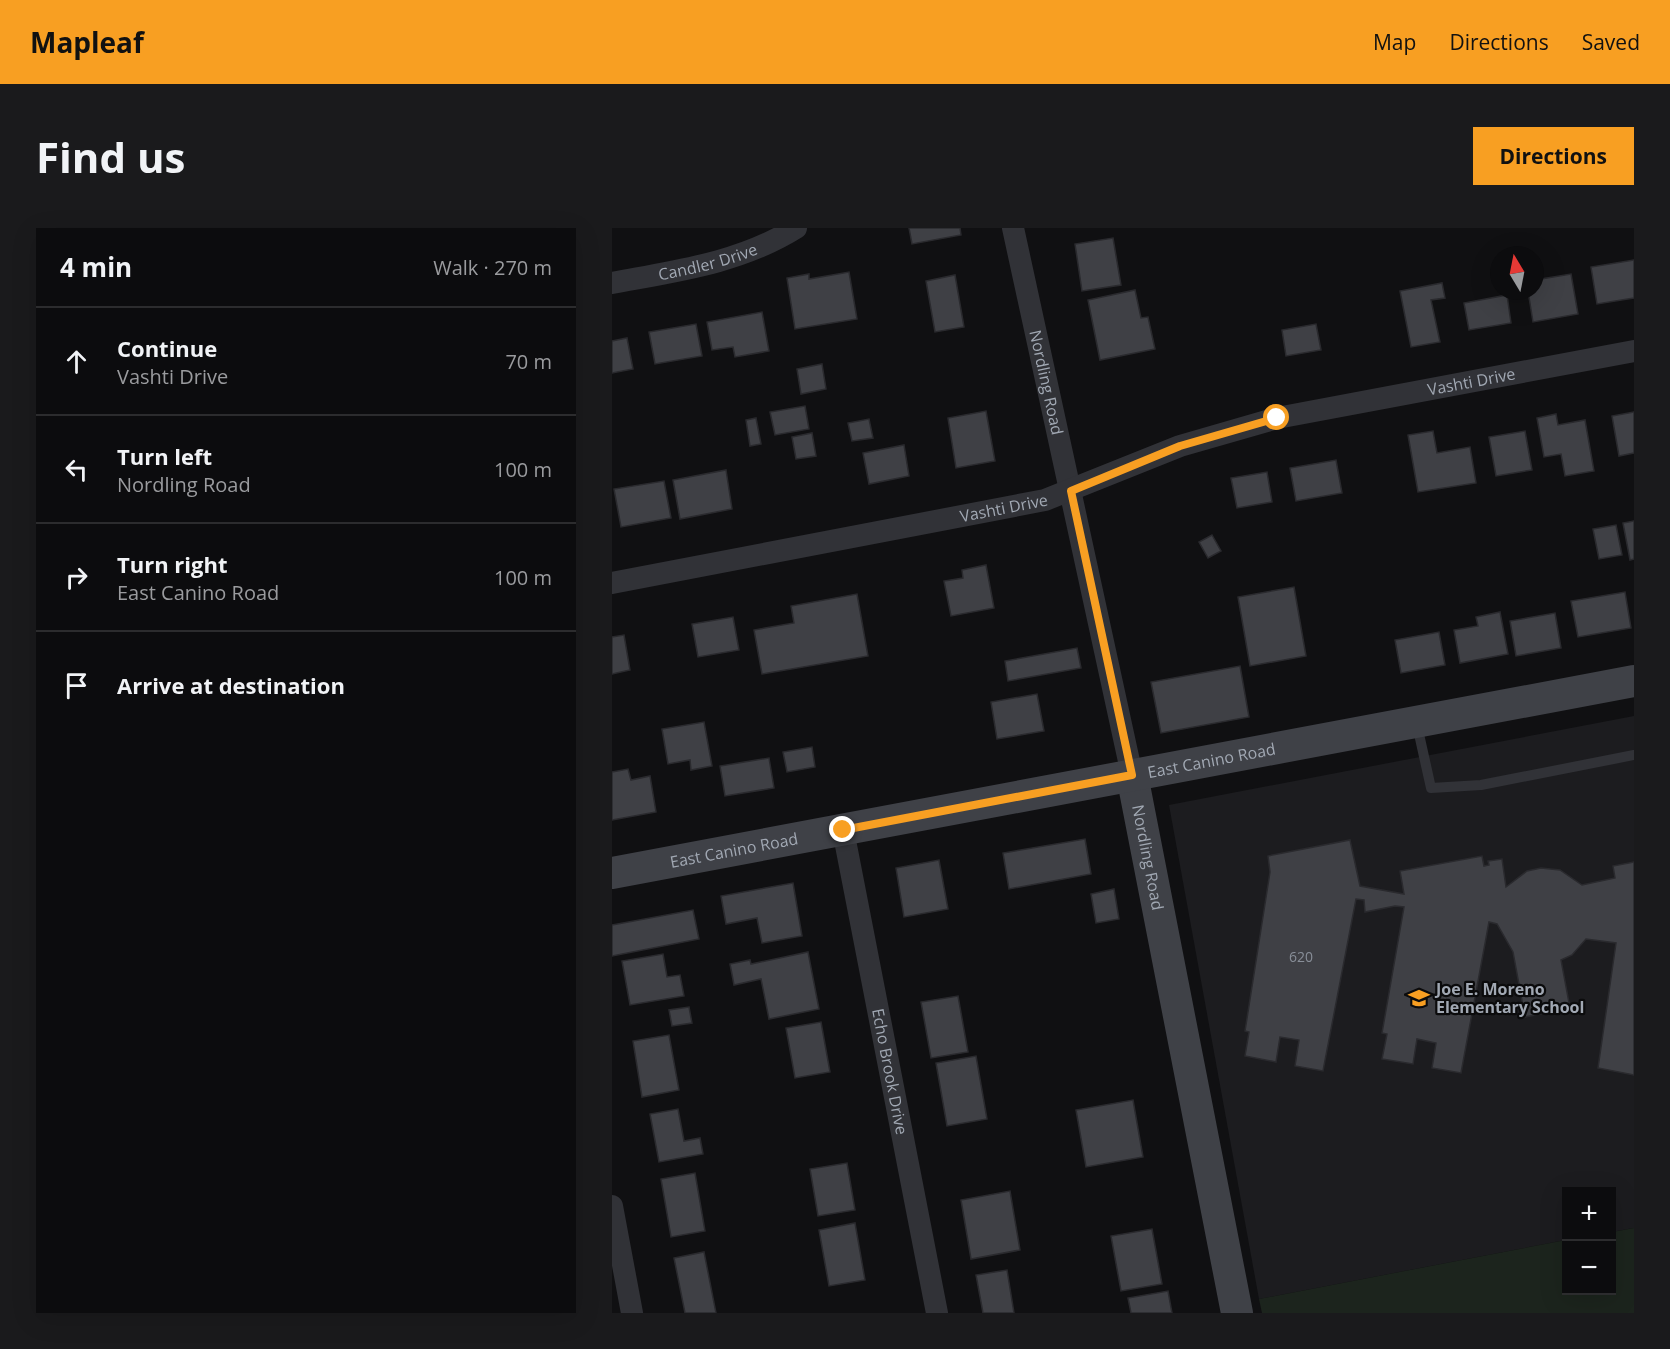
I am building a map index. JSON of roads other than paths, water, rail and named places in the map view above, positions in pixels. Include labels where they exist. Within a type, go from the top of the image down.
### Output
[{"type":"street","name":"Candler Drive","points":[[612,283],[738,256],[796,228]]},
{"type":"street","name":"Nordling Road","points":[[1013,228],[1132,775],[1237,1313]]},
{"type":"street","name":"Vashti Drive","points":[[612,583],[1045,500],[1180,446],[1277,418],[1634,351]]},
{"type":"street","name":"East Canino Road","points":[[612,873],[1634,681]]},
{"type":"street","name":"Echo Brook Drive","points":[[843,830],[937,1313]]},
{"type":"street","points":[[612,1206],[632,1313]]},
{"type":"lane","points":[[1417,721],[1431,788],[1481,785],[1634,755]]},
{"type":"place","name":"Joe E. Moreno Elementary School","points":[[1419,998]]}]
